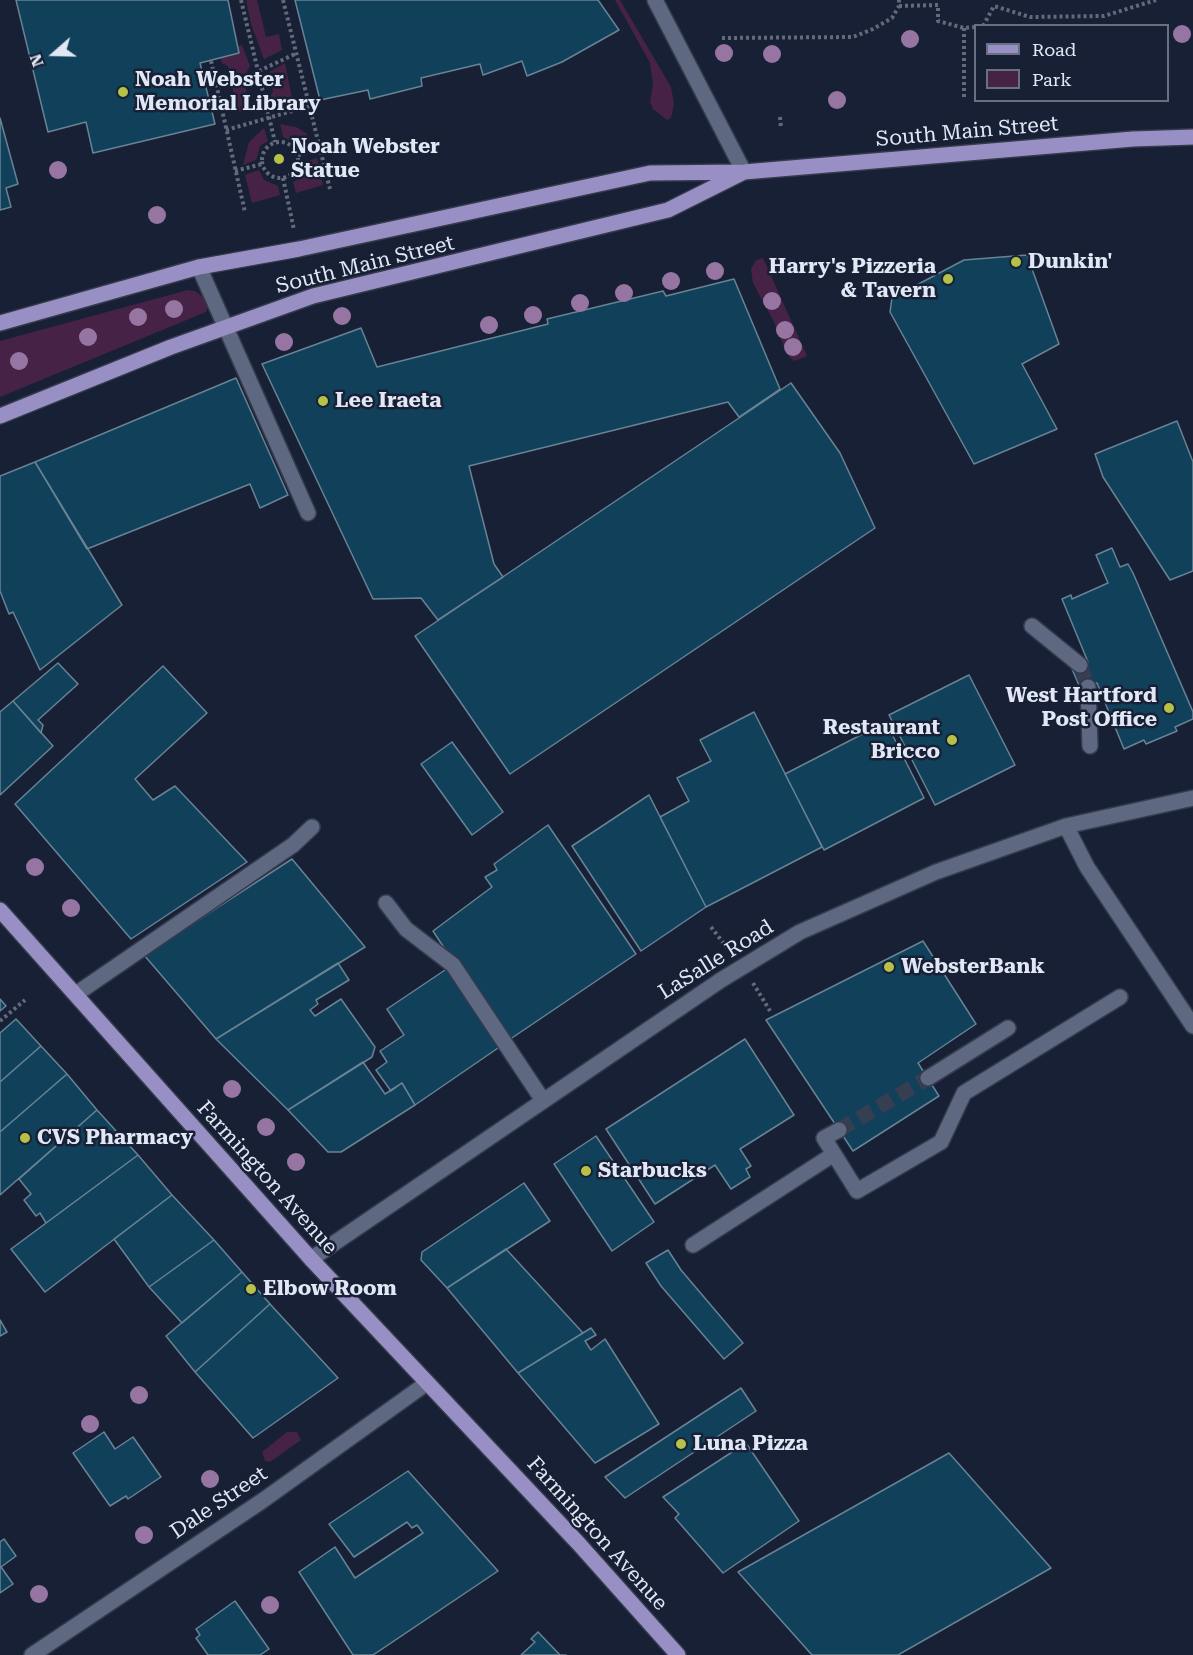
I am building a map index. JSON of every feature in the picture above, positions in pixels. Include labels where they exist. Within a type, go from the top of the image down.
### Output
[{"type":"main road","name":"South Main Street","points":[[0,323],[199,267],[299,249],[650,172],[744,172],[1133,139],[1193,137]]},
{"type":"main road","name":"South Main Street","points":[[0,416],[226,326],[313,296],[668,210],[744,172]]},
{"type":"main road","name":"Farmington Avenue","points":[[0,910],[311,1259],[579,1544],[678,1655]]},
{"type":"street","points":[[655,0],[744,172]]},
{"type":"street","points":[[199,267],[308,513]]},
{"type":"street","points":[[1032,627],[1080,665]]},
{"type":"street","points":[[1089,687],[1090,746]]},
{"type":"street","name":"LaSalle Road","points":[[311,1259],[542,1099],[721,980],[800,932],[936,872],[1066,826],[1193,798]]},
{"type":"street","points":[[1066,826],[1087,867],[1193,1026]]},
{"type":"street","points":[[76,994],[293,845],[312,827]]},
{"type":"street","points":[[386,903],[406,929],[453,965],[542,1099]]},
{"type":"street","points":[[838,1130],[824,1138],[858,1191],[941,1142],[964,1093],[1120,996]]},
{"type":"street","points":[[928,1078],[1008,1028]]},
{"type":"street","points":[[693,1245],[834,1154]]},
{"type":"street","name":"Dale Street","points":[[32,1655],[262,1501],[427,1383]]},
{"type":"path","points":[[241,0],[276,142]]},
{"type":"path","points":[[283,0],[330,189]]},
{"type":"path","points":[[722,38],[853,37],[892,18],[899,6],[899,0]]},
{"type":"path","points":[[984,24],[994,6],[1030,17],[1104,16],[1156,0]]},
{"type":"path","points":[[899,6],[938,5],[938,21],[964,28],[974,27]]},
{"type":"path","points":[[964,28],[964,98]]},
{"type":"path","points":[[259,71],[284,57],[297,53]]},
{"type":"path","points":[[211,61],[245,212]]},
{"type":"path","points":[[226,130],[310,106]]},
{"type":"path","points":[[780,117],[781,128]]},
{"type":"path","points":[[276,142],[292,146],[298,155],[294,172],[283,178],[273,177],[262,164],[263,153],[276,142]]},
{"type":"path","points":[[298,155],[321,149]]},
{"type":"path","points":[[236,171],[262,164]]},
{"type":"path","points":[[283,178],[295,233]]},
{"type":"path","points":[[0,1021],[25,1000]]},
{"type":"green space","points":[[246,0],[257,0],[266,37],[279,34],[282,50],[264,59],[251,24]]},
{"type":"green space","points":[[615,0],[620,0],[671,87],[674,104],[671,118],[667,120],[653,109],[650,102],[653,84],[650,63]]},
{"type":"green space","points":[[242,45],[250,66],[244,77],[249,107],[240,112],[237,109],[228,66],[222,63],[221,58],[239,53],[238,46]]},
{"type":"green space","points":[[285,63],[293,104],[285,109],[272,105],[270,97],[273,91],[269,72]]},
{"type":"green space","points":[[280,124],[296,127],[306,133],[315,148],[301,152],[298,145],[283,137]]},
{"type":"green space","points":[[264,128],[268,141],[260,146],[256,160],[243,165],[249,142]]},
{"type":"green space","points":[[317,158],[323,185],[296,193],[293,182],[301,177],[305,162]]},
{"type":"green space","points":[[259,170],[264,180],[278,186],[280,195],[252,203],[245,175]]},
{"type":"green space","points":[[763,258],[807,356],[794,361],[787,354],[774,322],[753,283],[751,269],[756,260]]},
{"type":"green space","points":[[188,290],[195,291],[204,298],[208,306],[206,312],[0,397],[0,341]]},
{"type":"green space","points":[[287,1432],[297,1432],[301,1440],[270,1462],[265,1461],[262,1452]]},
{"type":"building","name":"Noah Webster Memorial Library","points":[[16,0],[228,0],[239,53],[200,63],[215,124],[93,153],[86,122],[48,132]]},
{"type":"building","points":[[295,0],[598,0],[619,30],[562,62],[527,76],[522,61],[483,75],[480,64],[421,78],[422,86],[370,99],[368,90],[320,100]]},
{"type":"building","points":[[0,118],[18,184],[6,188],[11,207],[0,210]]},
{"type":"building","points":[[1027,255],[1059,344],[1022,364],[1057,429],[974,464],[890,312],[892,298],[964,260]]},
{"type":"building","points":[[734,279],[780,389],[739,417],[728,402],[469,466],[494,564],[503,577],[438,620],[421,598],[373,599],[262,364],[361,328],[377,367],[548,324],[547,319],[663,291],[666,296]]},
{"type":"building","points":[[236,378],[288,495],[260,508],[250,484],[87,549],[35,462]]},
{"type":"building","points":[[791,383],[840,453],[875,528],[510,774],[415,636]]},
{"type":"building","points":[[1177,421],[1193,462],[1193,571],[1170,580],[1103,477],[1095,454]]},
{"type":"building","points":[[35,462],[122,605],[40,670],[13,612],[9,614],[0,591],[0,476]]},
{"type":"building","points":[[1112,548],[1120,567],[1128,564],[1133,573],[1193,712],[1193,719],[1175,727],[1177,731],[1146,744],[1144,740],[1124,749],[1097,683],[1081,690],[1072,669],[1088,662],[1062,599],[1071,595],[1072,599],[1108,583],[1096,555]]},
{"type":"building","points":[[58,663],[78,684],[38,720],[43,725],[41,733],[13,701]]},
{"type":"building","points":[[163,666],[207,713],[135,779],[153,800],[175,786],[247,862],[131,939],[15,804]]},
{"type":"building","name":"Restaurant Bricco","points":[[969,675],[1015,765],[935,805],[889,715]]},
{"type":"building","points":[[13,701],[53,746],[0,795],[0,712]]},
{"type":"building","points":[[754,712],[822,847],[706,907],[660,817],[689,801],[677,778],[711,761],[700,740]]},
{"type":"building","points":[[886,722],[924,798],[824,850],[785,774]]},
{"type":"building","points":[[452,742],[503,812],[472,835],[421,764]]},
{"type":"building","points":[[649,795],[706,907],[641,951],[572,846]]},
{"type":"building","points":[[548,825],[636,954],[506,1042],[433,931],[492,887],[485,877],[497,870],[494,864]]},
{"type":"building","points":[[292,859],[365,947],[216,1039],[144,955]]},
{"type":"building","points":[[923,941],[976,1024],[918,1063],[939,1096],[853,1151],[766,1020]]},
{"type":"building","points":[[338,963],[349,980],[316,1000],[318,1004],[310,1010],[315,1016],[341,999],[375,1047],[372,1057],[288,1110],[216,1039]]},
{"type":"building","points":[[448,968],[501,1046],[415,1105],[402,1083],[391,1091],[376,1070],[387,1062],[380,1051],[404,1035],[387,1009]]},
{"type":"building","points":[[0,999],[6,1006],[0,1011]]},
{"type":"building","points":[[16,1019],[41,1046],[0,1082],[0,1033]]},
{"type":"building","points":[[745,1039],[794,1115],[740,1149],[751,1166],[746,1169],[750,1177],[731,1189],[715,1165],[655,1204],[606,1129]]},
{"type":"building","points":[[41,1046],[67,1074],[0,1132],[0,1082]]},
{"type":"building","points":[[363,1062],[385,1094],[402,1083],[415,1105],[341,1152],[328,1152],[288,1110]]},
{"type":"building","points":[[67,1074],[97,1110],[0,1195],[0,1132]]},
{"type":"building","points":[[97,1110],[138,1155],[46,1223],[40,1213],[36,1216],[24,1200],[31,1194],[19,1179]]},
{"type":"building","points":[[596,1136],[654,1222],[612,1251],[554,1164]]},
{"type":"building","points":[[138,1155],[172,1195],[45,1292],[11,1249]]},
{"type":"building","points":[[524,1183],[550,1221],[447,1288],[421,1260],[422,1252]]},
{"type":"building","points":[[172,1195],[214,1240],[149,1287],[114,1239]]},
{"type":"building","points":[[214,1240],[242,1272],[182,1323],[149,1287]]},
{"type":"building","points":[[506,1249],[583,1333],[518,1373],[447,1288]]},
{"type":"building","points":[[668,1250],[681,1270],[743,1343],[724,1359],[661,1286],[646,1263]]},
{"type":"building","points":[[242,1272],[270,1304],[195,1372],[166,1336]]},
{"type":"building","points":[[270,1304],[338,1378],[253,1438],[195,1372]]},
{"type":"building","points":[[0,1320],[7,1332],[0,1336]]},
{"type":"building","points":[[591,1328],[596,1335],[585,1341],[591,1350],[605,1339],[659,1424],[595,1463],[518,1373]]},
{"type":"building","name":"Luna Pizza","points":[[741,1388],[756,1411],[625,1498],[605,1477]]},
{"type":"building","points":[[104,1432],[115,1449],[133,1437],[161,1477],[128,1499],[126,1496],[110,1506],[73,1453]]},
{"type":"building","points":[[746,1443],[799,1521],[723,1573],[675,1518],[679,1514],[663,1497]]},
{"type":"building","points":[[949,1453],[1051,1568],[898,1655],[812,1655],[738,1572]]},
{"type":"building","points":[[408,1471],[498,1571],[373,1655],[353,1655],[299,1572],[335,1547],[355,1578],[423,1533],[417,1525],[412,1528],[407,1522],[354,1557],[329,1524]]},
{"type":"building","points":[[4,1539],[16,1556],[1,1567],[13,1584],[0,1593],[0,1542]]},
{"type":"building","points":[[235,1601],[269,1649],[260,1655],[208,1655],[196,1638],[200,1635],[196,1629]]},
{"type":"building","points":[[538,1632],[560,1655],[521,1655],[535,1642],[531,1639]]},
{"type":"tunnel","points":[[1080,665],[1088,687]]},
{"type":"tunnel","points":[[839,1130],[928,1078]]},
{"type":"place","name":"Noah Webster Memorial Library","points":[[123,92]]},
{"type":"place","name":"Noah Webster Statue","points":[[279,159]]},
{"type":"place","name":"Dunkin'","points":[[1016,262]]},
{"type":"place","name":"Harry's Pizzeria & Tavern","points":[[948,279]]},
{"type":"place","name":"Lee Iraeta","points":[[323,401]]},
{"type":"place","name":"West Hartford Post Office","points":[[1169,708]]},
{"type":"place","name":"Restaurant Bricco","points":[[952,740]]},
{"type":"place","name":"WebsterBank","points":[[889,967]]},
{"type":"place","name":"CVS Pharmacy","points":[[25,1138]]},
{"type":"place","name":"Starbucks","points":[[586,1171]]},
{"type":"place","name":"Elbow Room","points":[[251,1289]]},
{"type":"place","name":"Luna Pizza","points":[[681,1444]]}]
